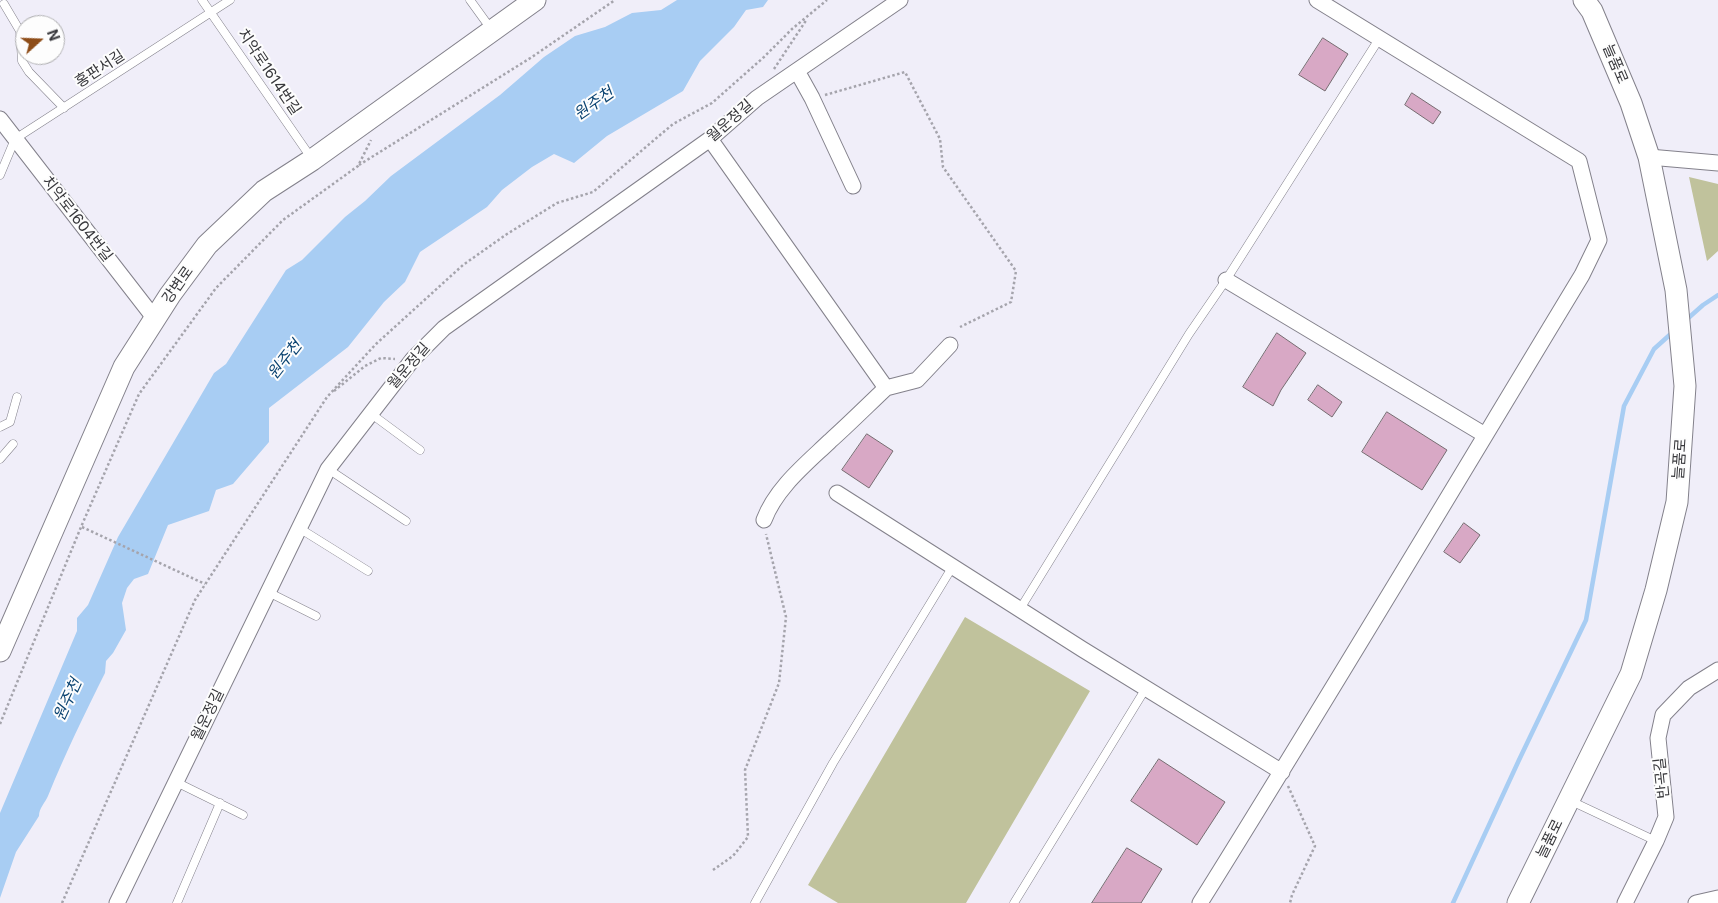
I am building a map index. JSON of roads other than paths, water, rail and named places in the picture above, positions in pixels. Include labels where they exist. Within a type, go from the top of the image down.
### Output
[{"type":"street","name":"강변로","points":[[0,651],[124,367],[170,295],[207,246],[264,191],[312,160],[535,0]]},
{"type":"street","name":"월운정길","points":[[117,903],[328,469],[413,359],[444,328],[710,139],[757,98],[900,0]]},
{"type":"street","points":[[1200,903],[1282,772],[1582,275],[1599,240],[1578,161],[1317,0]]},
{"type":"street","name":"늘품로","points":[[1518,903],[1630,674],[1656,590],[1677,502],[1685,386],[1676,290],[1649,157],[1632,103],[1592,11],[1584,0]]},
{"type":"street","points":[[797,72],[812,98],[853,186]]},
{"type":"street","name":"치악로1604번길","points":[[0,119],[155,319]]},
{"type":"street","points":[[710,139],[886,388]]},
{"type":"street","points":[[1649,157],[1718,164]]},
{"type":"street","points":[[1226,280],[1485,435]]},
{"type":"street","points":[[764,520],[769,507],[786,485],[886,388],[916,380],[950,345]]},
{"type":"street","points":[[838,493],[1282,772]]},
{"type":"street","name":"반곡길","points":[[1625,903],[1666,817],[1658,738],[1664,715],[1689,688],[1718,670]]},
{"type":"street","points":[[1696,903],[1718,898]]},
{"type":"lane","name":"치악로1614번길","points":[[202,0],[312,160]]},
{"type":"lane","name":"홍판서길","points":[[15,140],[230,0]]},
{"type":"lane","points":[[470,0],[492,30]]},
{"type":"lane","points":[[4,4],[20,31],[22,62],[29,72],[64,108]]},
{"type":"lane","points":[[1020,609],[1189,334],[1226,280],[1379,39]]},
{"type":"lane","points":[[0,174],[15,140]]},
{"type":"lane","points":[[0,427],[10,422],[17,397]]},
{"type":"lane","points":[[370,413],[420,450]]},
{"type":"lane","points":[[0,460],[13,444]]},
{"type":"lane","points":[[328,469],[406,521]]},
{"type":"lane","points":[[299,528],[368,571]]},
{"type":"lane","points":[[755,903],[833,763],[953,566]]},
{"type":"lane","points":[[268,592],[316,616]]},
{"type":"lane","points":[[1014,903],[1146,688]]},
{"type":"lane","points":[[176,782],[243,815]]},
{"type":"lane","points":[[1569,800],[1656,841]]},
{"type":"lane","points":[[177,903],[220,803]]},
{"type":"water","name":"원주천","points":[[677,0],[768,0],[763,7],[746,10],[734,27],[700,61],[683,91],[607,136],[574,163],[554,154],[532,167],[502,190],[487,207],[420,252],[405,282],[384,302],[348,347],[269,408],[269,442],[233,484],[216,490],[209,511],[168,525],[148,574],[134,579],[127,588],[122,603],[126,630],[113,653],[106,661],[105,673],[75,734],[39,816],[16,852],[0,898],[0,813],[77,631],[77,618],[88,605],[118,537],[214,373],[226,364],[286,270],[302,260],[345,217],[391,176],[500,95],[544,57],[575,36],[605,27],[632,13],[661,10]]},
{"type":"waterway","points":[[1685,321],[1718,295]]},
{"type":"waterway","points":[[1453,903],[1586,620],[1624,406],[1654,349],[1674,331]]}]
